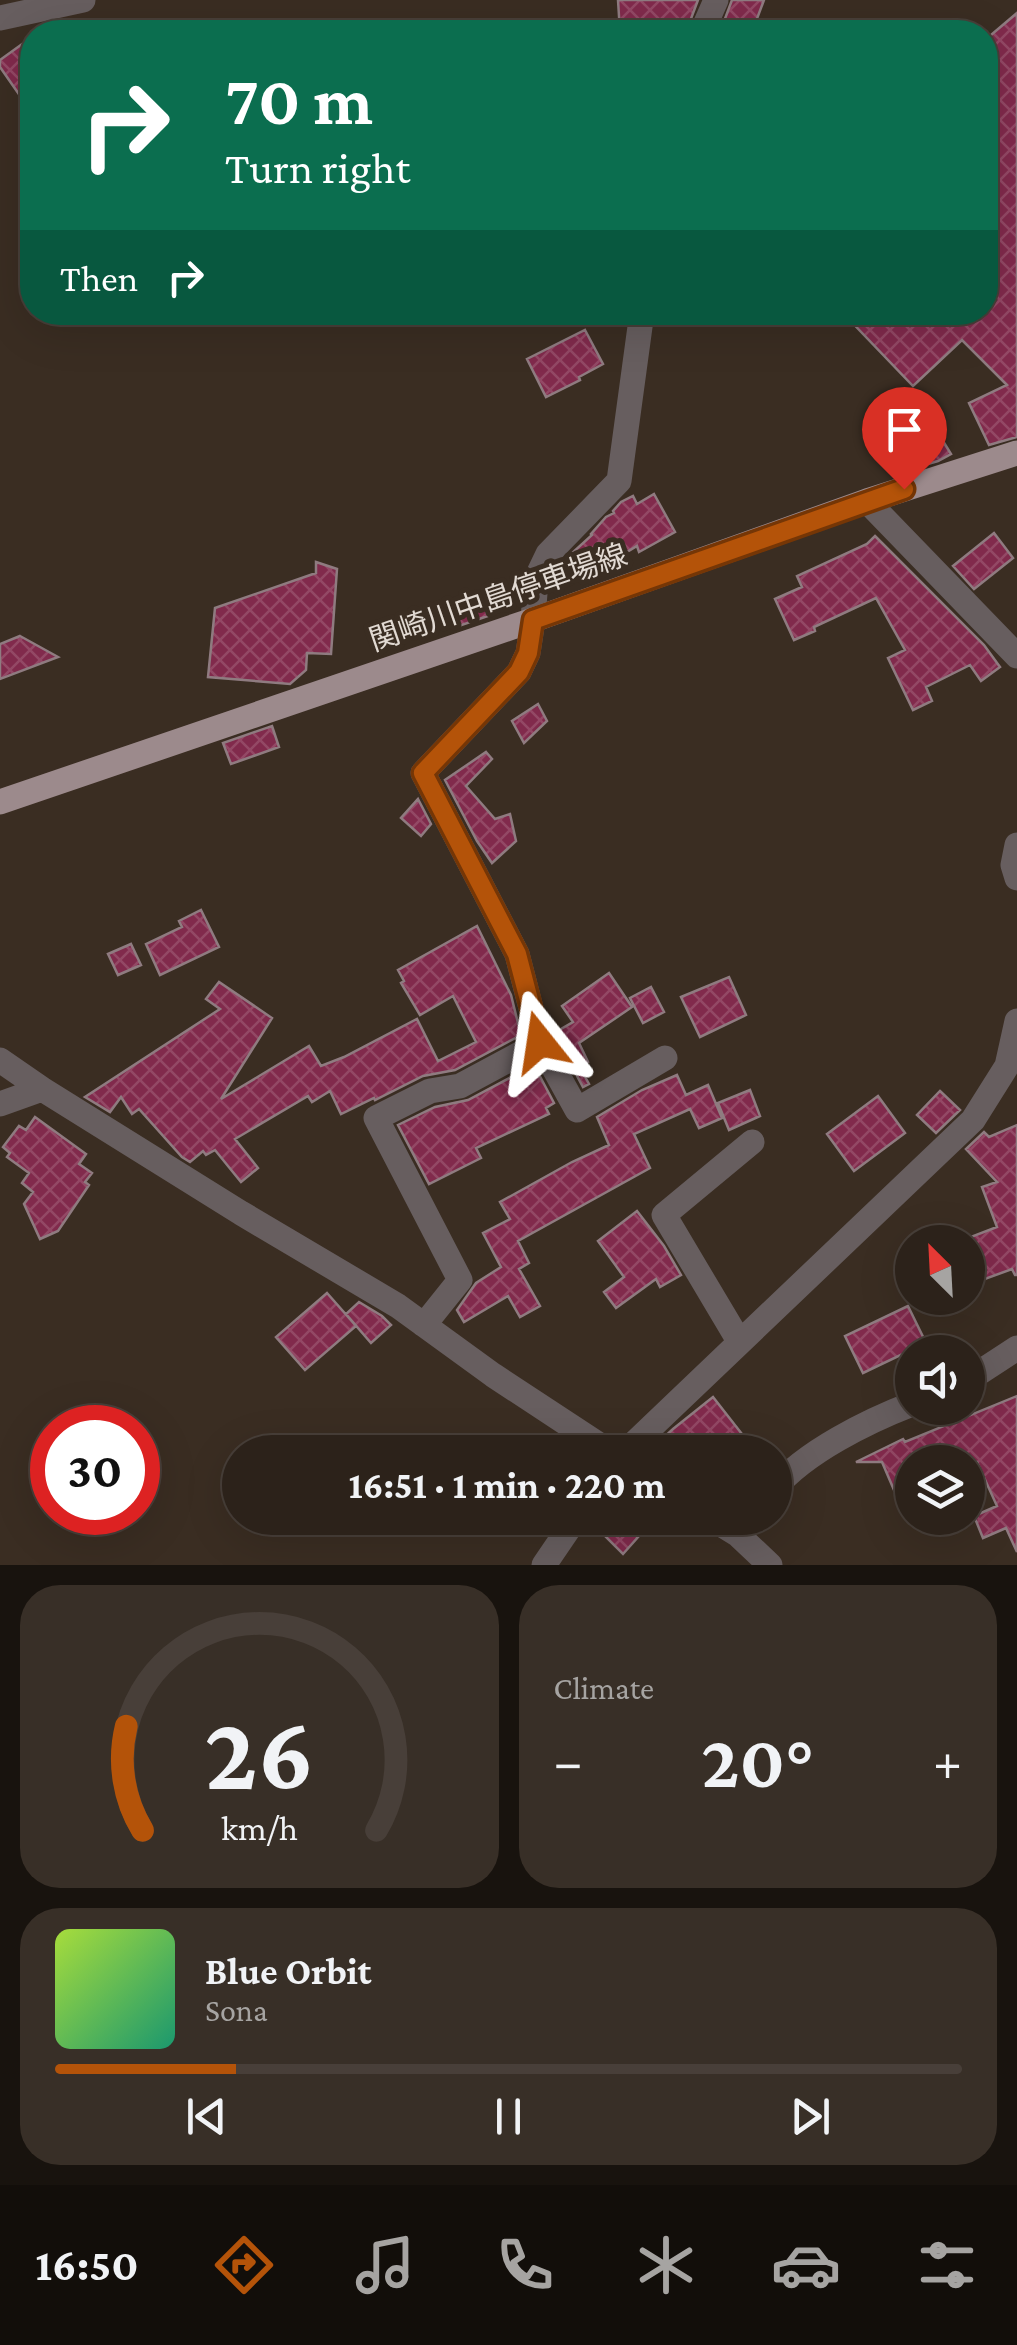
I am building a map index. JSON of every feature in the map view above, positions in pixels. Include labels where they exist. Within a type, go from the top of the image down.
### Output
[{"type":"main road","name":"関崎川中島停車場線","points":[[0,802],[867,501],[1017,453]]},
{"type":"street","points":[[0,18],[83,0]]},
{"type":"street","points":[[640,325],[620,481],[548,554],[536,579],[528,653],[519,672],[423,773],[517,954],[540,1042],[577,1110],[664,1058]]},
{"type":"street","points":[[867,501],[1017,656]]},
{"type":"street","points":[[1017,844],[1012,865],[1017,878]]},
{"type":"street","points":[[642,1435],[973,1120],[1007,1066],[1017,1020]]},
{"type":"street","points":[[424,1325],[460,1280],[376,1118],[430,1090],[460,1086],[540,1042]]},
{"type":"street","points":[[0,1060],[240,1213],[398,1306],[584,1435]]},
{"type":"street","points":[[0,1104],[42,1089]]},
{"type":"street","points":[[739,1341],[664,1214],[752,1142]]},
{"type":"street","points":[[985,1369],[1017,1348]]},
{"type":"street","points":[[792,1469],[870,1420],[895,1410]]},
{"type":"street","points":[[544,1565],[564,1535]]},
{"type":"street","points":[[750,1535],[770,1565]]},
{"type":"building","points":[[618,0],[698,0],[690,20],[619,20]]},
{"type":"building","points":[[732,0],[764,0],[756,20],[724,20]]},
{"type":"building","points":[[1017,13],[1017,437],[989,445],[969,403],[1007,385],[962,340],[913,386],[854,325],[998,325],[998,29]]},
{"type":"building","points":[[20,46],[20,96],[0,67],[0,60]]},
{"type":"building","points":[[585,330],[603,364],[546,397],[527,359]]},
{"type":"building","points":[[935,428],[951,454],[921,466],[908,443]]},
{"type":"building","points":[[654,494],[675,532],[639,552],[637,546],[584,578],[570,555],[621,502],[633,496],[637,504]]},
{"type":"building","points":[[994,533],[1013,558],[974,589],[953,566]]},
{"type":"building","points":[[875,536],[984,645],[1000,667],[981,681],[970,665],[926,687],[932,701],[913,710],[888,658],[905,650],[876,598],[794,640],[775,599],[802,587],[797,576],[867,544]]},
{"type":"building","points":[[316,562],[337,569],[331,654],[307,653],[306,670],[290,684],[208,677],[215,608],[316,573]]},
{"type":"building","points":[[480,594],[488,616],[453,628],[445,606]]},
{"type":"building","points":[[20,636],[58,657],[0,679],[0,644]]},
{"type":"building","points":[[538,704],[547,721],[524,743],[512,721]]},
{"type":"building","points":[[272,726],[279,747],[231,764],[223,743]]},
{"type":"building","points":[[486,752],[492,759],[466,786],[495,819],[510,814],[516,841],[492,863],[445,780]]},
{"type":"building","points":[[418,799],[431,824],[421,836],[401,818]]},
{"type":"building","points":[[201,910],[219,947],[160,975],[146,944],[182,927],[179,921]]},
{"type":"building","points":[[477,926],[511,995],[521,1035],[455,1070],[423,1076],[341,1114],[330,1091],[312,1102],[308,1096],[235,1139],[258,1168],[241,1182],[215,1150],[206,1155],[203,1151],[190,1162],[182,1157],[139,1109],[132,1114],[121,1097],[110,1112],[85,1097],[220,1009],[206,999],[219,982],[272,1018],[221,1099],[309,1046],[321,1066],[417,1019],[438,1061],[476,1042],[453,996],[420,1015],[401,983],[404,981],[398,970]]},
{"type":"building","points":[[131,944],[141,965],[118,975],[108,954]]},
{"type":"building","points":[[609,973],[632,1007],[579,1043],[588,1062],[579,1066],[589,1084],[583,1087],[554,1033],[573,1022],[562,1006]]},
{"type":"building","points":[[729,977],[746,1015],[700,1037],[681,997]]},
{"type":"building","points":[[651,987],[664,1012],[643,1023],[630,998]]},
{"type":"building","points":[[534,1065],[554,1103],[546,1108],[549,1114],[476,1148],[481,1158],[429,1184],[398,1125],[435,1107],[468,1100]]},
{"type":"building","points":[[677,1075],[686,1095],[708,1085],[722,1118],[699,1128],[690,1109],[634,1134],[650,1168],[518,1241],[529,1263],[519,1269],[540,1306],[520,1317],[508,1296],[464,1322],[457,1310],[476,1283],[501,1267],[483,1233],[510,1219],[500,1202],[609,1145],[597,1117]]},
{"type":"building","points":[[750,1090],[760,1116],[729,1130],[718,1103]]},
{"type":"building","points":[[940,1091],[960,1110],[936,1133],[917,1115]]},
{"type":"building","points":[[878,1096],[905,1133],[854,1171],[827,1134]]},
{"type":"building","points":[[35,1117],[86,1154],[79,1164],[92,1173],[85,1182],[89,1185],[58,1231],[40,1239],[24,1204],[33,1192],[22,1183],[29,1173],[7,1157],[10,1153],[3,1147],[19,1126],[26,1130]]},
{"type":"building","points":[[1017,1125],[1017,1275],[1012,1269],[985,1279],[985,1232],[997,1227],[982,1187],[997,1182],[966,1149],[984,1132],[989,1137]]},
{"type":"building","points":[[637,1211],[681,1275],[660,1287],[656,1279],[616,1308],[604,1292],[624,1277],[598,1241]]},
{"type":"building","points":[[327,1293],[356,1326],[305,1370],[276,1337]]},
{"type":"building","points":[[359,1302],[391,1325],[371,1343],[346,1314]]},
{"type":"building","points":[[895,1312],[912,1315],[922,1335],[895,1335],[895,1358],[863,1373],[845,1336]]},
{"type":"building","points":[[1017,1396],[1017,1552],[1006,1528],[983,1538],[982,1535],[985,1535],[985,1511],[997,1506],[985,1480],[985,1445],[895,1445],[894,1490],[882,1462],[856,1462],[903,1439],[905,1442],[946,1425],[985,1425],[985,1409]]},
{"type":"building","points":[[713,1397],[743,1435],[666,1435]]},
{"type":"building","points":[[604,1535],[640,1535],[623,1554]]},
{"type":"route","points":[[540,1042],[517,954],[423,773],[519,672],[528,653],[533,620],[904,489]]}]
